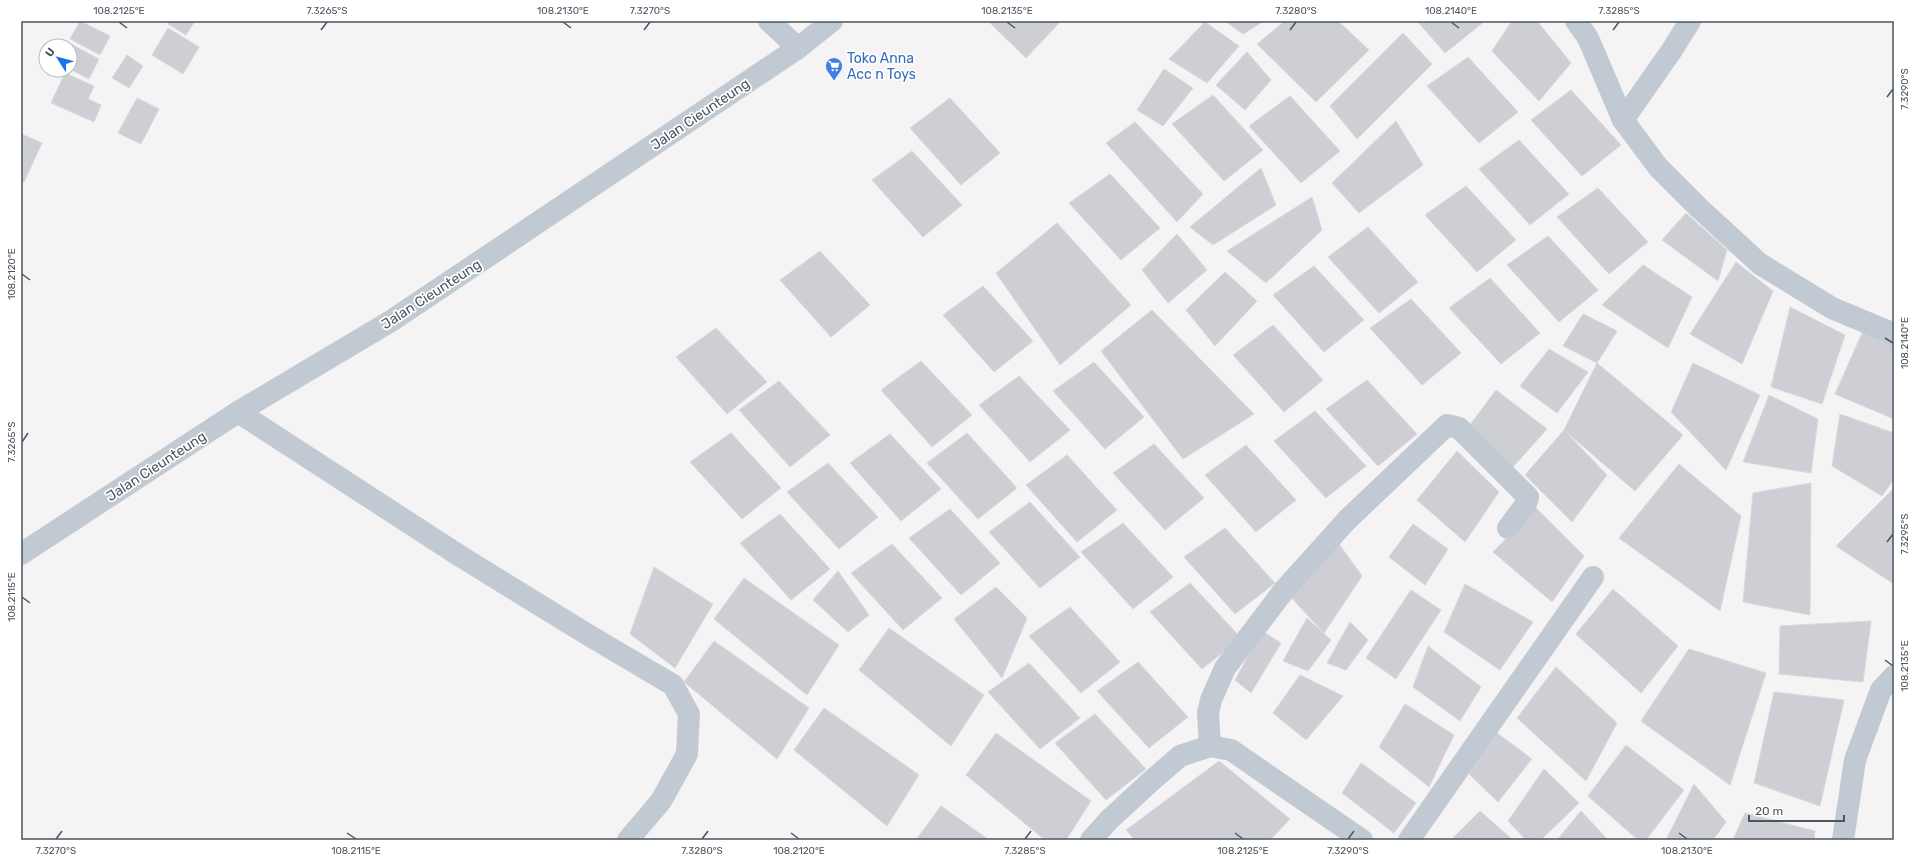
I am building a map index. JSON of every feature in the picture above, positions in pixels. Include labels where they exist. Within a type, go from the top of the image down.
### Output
[{"type":"street","points":[[769,21],[798,48]]},
{"type":"street","name":"Jalan Cieunteung","points":[[21,554],[238,412],[392,321],[798,48],[832,21]]},
{"type":"street","points":[[1576,21],[1588,38],[1623,120],[1658,167],[1699,208],[1760,264],[1832,308],[1894,334]]},
{"type":"street","points":[[1623,120],[1672,50],[1690,21]]},
{"type":"street","points":[[238,412],[460,556],[673,685],[689,714],[687,754],[661,801],[628,840]]},
{"type":"street","points":[[1210,746],[1208,713],[1211,700],[1224,668],[1285,589],[1347,520],[1447,425],[1459,428],[1528,497],[1526,504],[1508,528]]},
{"type":"street","points":[[1409,840],[1593,577]]},
{"type":"street","points":[[1843,840],[1855,760],[1881,690],[1894,676]]},
{"type":"street","points":[[1091,840],[1109,820],[1180,756],[1210,746],[1231,750],[1362,840]]},
{"type":"building","points":[[80,21],[110,36],[100,55],[78,43],[78,38],[71,38]]},
{"type":"building","points":[[170,21],[195,21],[186,35],[168,24]]},
{"type":"building","points":[[992,21],[1061,21],[1026,58],[990,23]]},
{"type":"building","points":[[1225,21],[1264,21],[1243,34]]},
{"type":"building","points":[[1285,21],[1338,21],[1369,50],[1316,102],[1257,44]]},
{"type":"building","points":[[1417,21],[1485,21],[1445,53]]},
{"type":"building","points":[[1512,21],[1537,21],[1571,63],[1539,101],[1492,51]]},
{"type":"building","points":[[1205,22],[1239,46],[1207,83],[1169,59]]},
{"type":"building","points":[[168,28],[199,47],[183,74],[152,55]]},
{"type":"building","points":[[1403,33],[1432,64],[1357,139],[1330,106]]},
{"type":"building","points":[[78,48],[99,59],[89,79],[78,73]]},
{"type":"building","points":[[1247,52],[1271,80],[1245,110],[1216,85]]},
{"type":"building","points":[[127,55],[143,66],[129,88],[112,78]]},
{"type":"building","points":[[1468,57],[1518,112],[1479,143],[1427,86]]},
{"type":"building","points":[[1164,69],[1193,88],[1163,126],[1137,110]]},
{"type":"building","points":[[63,78],[76,78],[94,86],[88,99],[101,105],[94,122],[51,103]]},
{"type":"building","points":[[1571,90],[1621,145],[1582,176],[1531,120]]},
{"type":"building","points":[[1213,95],[1263,150],[1224,181],[1172,124]]},
{"type":"building","points":[[1290,96],[1340,151],[1301,183],[1249,126]]},
{"type":"building","points":[[137,98],[159,109],[141,144],[118,133]]},
{"type":"building","points":[[950,98],[1000,153],[961,185],[910,128]]},
{"type":"building","points":[[1396,121],[1423,165],[1359,213],[1332,183]]},
{"type":"building","points":[[1135,122],[1203,194],[1177,222],[1106,143]]},
{"type":"building","points":[[21,134],[42,143],[24,182],[21,181]]},
{"type":"building","points":[[1519,140],[1569,194],[1530,225],[1479,169]]},
{"type":"building","points":[[912,151],[962,205],[923,237],[872,180]]},
{"type":"building","points":[[1261,168],[1276,205],[1213,245],[1190,227]]},
{"type":"building","points":[[1110,174],[1160,228],[1121,260],[1069,203]]},
{"type":"building","points":[[1466,186],[1516,240],[1477,272],[1425,215]]},
{"type":"building","points":[[1598,188],[1648,242],[1609,274],[1557,217]]},
{"type":"building","points":[[1312,197],[1322,230],[1266,283],[1227,251]]},
{"type":"building","points":[[1686,213],[1727,250],[1718,281],[1662,240]]},
{"type":"building","points":[[1057,223],[1131,305],[1060,365],[996,273]]},
{"type":"building","points":[[1368,227],[1418,282],[1379,313],[1328,257]]},
{"type":"building","points":[[1177,234],[1207,270],[1168,303],[1142,270]]},
{"type":"building","points":[[1548,236],[1598,290],[1559,322],[1507,265]]},
{"type":"building","points":[[820,251],[870,305],[831,337],[780,280]]},
{"type":"building","points":[[1736,262],[1773,291],[1742,364],[1690,334]]},
{"type":"building","points":[[1643,265],[1692,297],[1668,348],[1602,305]]},
{"type":"building","points":[[1314,266],[1364,320],[1324,352],[1273,295]]},
{"type":"building","points":[[1225,272],[1257,301],[1215,346],[1186,310]]},
{"type":"building","points":[[1490,278],[1540,333],[1501,364],[1449,308]]},
{"type":"building","points":[[983,286],[1033,341],[994,372],[943,315]]},
{"type":"building","points":[[1411,299],[1461,353],[1422,385],[1370,328]]},
{"type":"building","points":[[1790,307],[1845,335],[1822,404],[1771,387]]},
{"type":"building","points":[[1152,310],[1254,414],[1183,459],[1101,351]]},
{"type":"building","points":[[1583,314],[1617,331],[1597,363],[1563,346]]},
{"type":"building","points":[[1273,325],[1323,380],[1284,412],[1233,355]]},
{"type":"building","points":[[716,328],[767,382],[727,414],[676,357]]},
{"type":"building","points":[[1863,331],[1894,345],[1894,419],[1835,394]]},
{"type":"building","points":[[1549,349],[1588,372],[1557,413],[1520,386]]},
{"type":"building","points":[[921,361],[972,415],[932,447],[881,390]]},
{"type":"building","points":[[1094,362],[1144,417],[1105,449],[1053,391]]},
{"type":"building","points":[[1597,363],[1683,435],[1635,491],[1564,430]]},
{"type":"building","points":[[1693,363],[1760,395],[1726,470],[1671,412]]},
{"type":"building","points":[[1019,376],[1070,430],[1030,462],[979,405]]},
{"type":"building","points":[[1367,380],[1417,434],[1378,466],[1326,409]]},
{"type":"building","points":[[779,381],[830,435],[790,467],[739,410]]},
{"type":"building","points":[[1496,390],[1547,429],[1513,467],[1470,425]]},
{"type":"building","points":[[1769,395],[1818,419],[1811,473],[1743,462]]},
{"type":"building","points":[[1315,411],[1366,466],[1326,498],[1274,441]]},
{"type":"building","points":[[1840,414],[1894,433],[1894,479],[1882,496],[1832,466]]},
{"type":"building","points":[[1564,430],[1607,475],[1572,522],[1525,475]]},
{"type":"building","points":[[731,433],[781,488],[742,519],[690,462]]},
{"type":"building","points":[[967,433],[1017,488],[978,519],[927,463]]},
{"type":"building","points":[[890,434],[941,489],[901,521],[850,463]]},
{"type":"building","points":[[1154,444],[1204,498],[1165,530],[1113,473]]},
{"type":"building","points":[[1246,445],[1296,500],[1256,532],[1205,475]]},
{"type":"building","points":[[1457,451],[1499,492],[1465,542],[1417,500]]},
{"type":"building","points":[[1067,455],[1117,510],[1077,542],[1026,485]]},
{"type":"building","points":[[828,463],[878,517],[839,549],[787,492]]},
{"type":"building","points":[[1679,464],[1741,516],[1720,611],[1619,538]]},
{"type":"building","points":[[1811,483],[1810,615],[1743,602],[1753,493]]},
{"type":"building","points":[[1894,488],[1894,584],[1836,546]]},
{"type":"building","points":[[1030,502],[1080,557],[1040,588],[989,532]]},
{"type":"building","points":[[1536,508],[1584,556],[1552,602],[1493,552]]},
{"type":"building","points":[[950,509],[1000,563],[961,595],[909,538]]},
{"type":"building","points":[[780,514],[830,569],[791,600],[740,543]]},
{"type":"building","points":[[1123,523],[1173,577],[1133,609],[1081,552]]},
{"type":"building","points":[[1413,524],[1448,549],[1425,585],[1389,557]]},
{"type":"building","points":[[1225,528],[1275,583],[1235,614],[1184,557]]},
{"type":"building","points":[[892,544],[942,598],[903,630],[851,573]]},
{"type":"building","points":[[1339,544],[1362,576],[1324,633],[1289,595]]},
{"type":"building","points":[[654,567],[713,604],[675,668],[630,634]]},
{"type":"building","points":[[838,571],[869,615],[848,632],[813,600]]},
{"type":"building","points":[[744,578],[839,645],[807,695],[714,619]]},
{"type":"building","points":[[1190,583],[1241,638],[1202,669],[1150,612]]},
{"type":"building","points":[[1465,584],[1533,622],[1500,670],[1444,632]]},
{"type":"building","points":[[996,587],[1027,618],[1002,678],[954,619]]},
{"type":"building","points":[[1613,589],[1678,646],[1641,693],[1576,634]]},
{"type":"building","points":[[1411,590],[1441,610],[1396,679],[1366,658]]},
{"type":"building","points":[[1070,607],[1120,662],[1081,693],[1029,636]]},
{"type":"building","points":[[1307,618],[1331,640],[1308,671],[1283,661]]},
{"type":"building","points":[[1871,621],[1863,682],[1779,674],[1780,626]]},
{"type":"building","points":[[1350,622],[1368,640],[1346,670],[1327,663]]},
{"type":"building","points":[[889,628],[984,695],[951,746],[859,670]]},
{"type":"building","points":[[1262,631],[1281,643],[1251,693],[1235,680]]},
{"type":"building","points":[[714,641],[809,708],[777,759],[684,682]]},
{"type":"building","points":[[1428,646],[1481,687],[1460,721],[1413,687]]},
{"type":"building","points":[[1689,649],[1766,673],[1730,785],[1641,721]]},
{"type":"building","points":[[1138,662],[1188,717],[1149,748],[1097,691]]},
{"type":"building","points":[[1029,663],[1080,718],[1040,749],[988,692]]},
{"type":"building","points":[[1556,667],[1617,723],[1586,781],[1517,718]]},
{"type":"building","points":[[1300,675],[1343,696],[1306,740],[1273,713]]},
{"type":"building","points":[[1774,692],[1844,700],[1820,806],[1754,783]]},
{"type":"building","points":[[1405,704],[1454,735],[1429,787],[1379,747]]},
{"type":"building","points":[[824,708],[919,775],[887,826],[794,750]]},
{"type":"building","points":[[1095,714],[1146,769],[1106,800],[1055,743]]},
{"type":"building","points":[[996,733],[1091,801],[1066,840],[1045,840],[966,775]]},
{"type":"building","points":[[1497,733],[1532,759],[1498,802],[1469,774]]},
{"type":"building","points":[[1626,745],[1684,790],[1646,840],[1638,840],[1588,796]]},
{"type":"building","points":[[1219,761],[1290,819],[1270,840],[1135,840],[1126,830]]},
{"type":"building","points":[[1361,763],[1416,803],[1394,833],[1342,793]]},
{"type":"building","points":[[1544,769],[1579,803],[1541,840],[1526,840],[1508,821]]},
{"type":"building","points":[[1694,784],[1726,822],[1713,840],[1666,840]]},
{"type":"building","points":[[941,806],[989,840],[916,840]]},
{"type":"building","points":[[1480,811],[1513,840],[1451,840]]},
{"type":"building","points":[[1581,811],[1608,840],[1557,840]]},
{"type":"building","points":[[1745,813],[1815,831],[1814,840],[1733,840]]},
{"type":"place","name":"Toko Anna Acc n Toys","points":[[834,81]]}]
